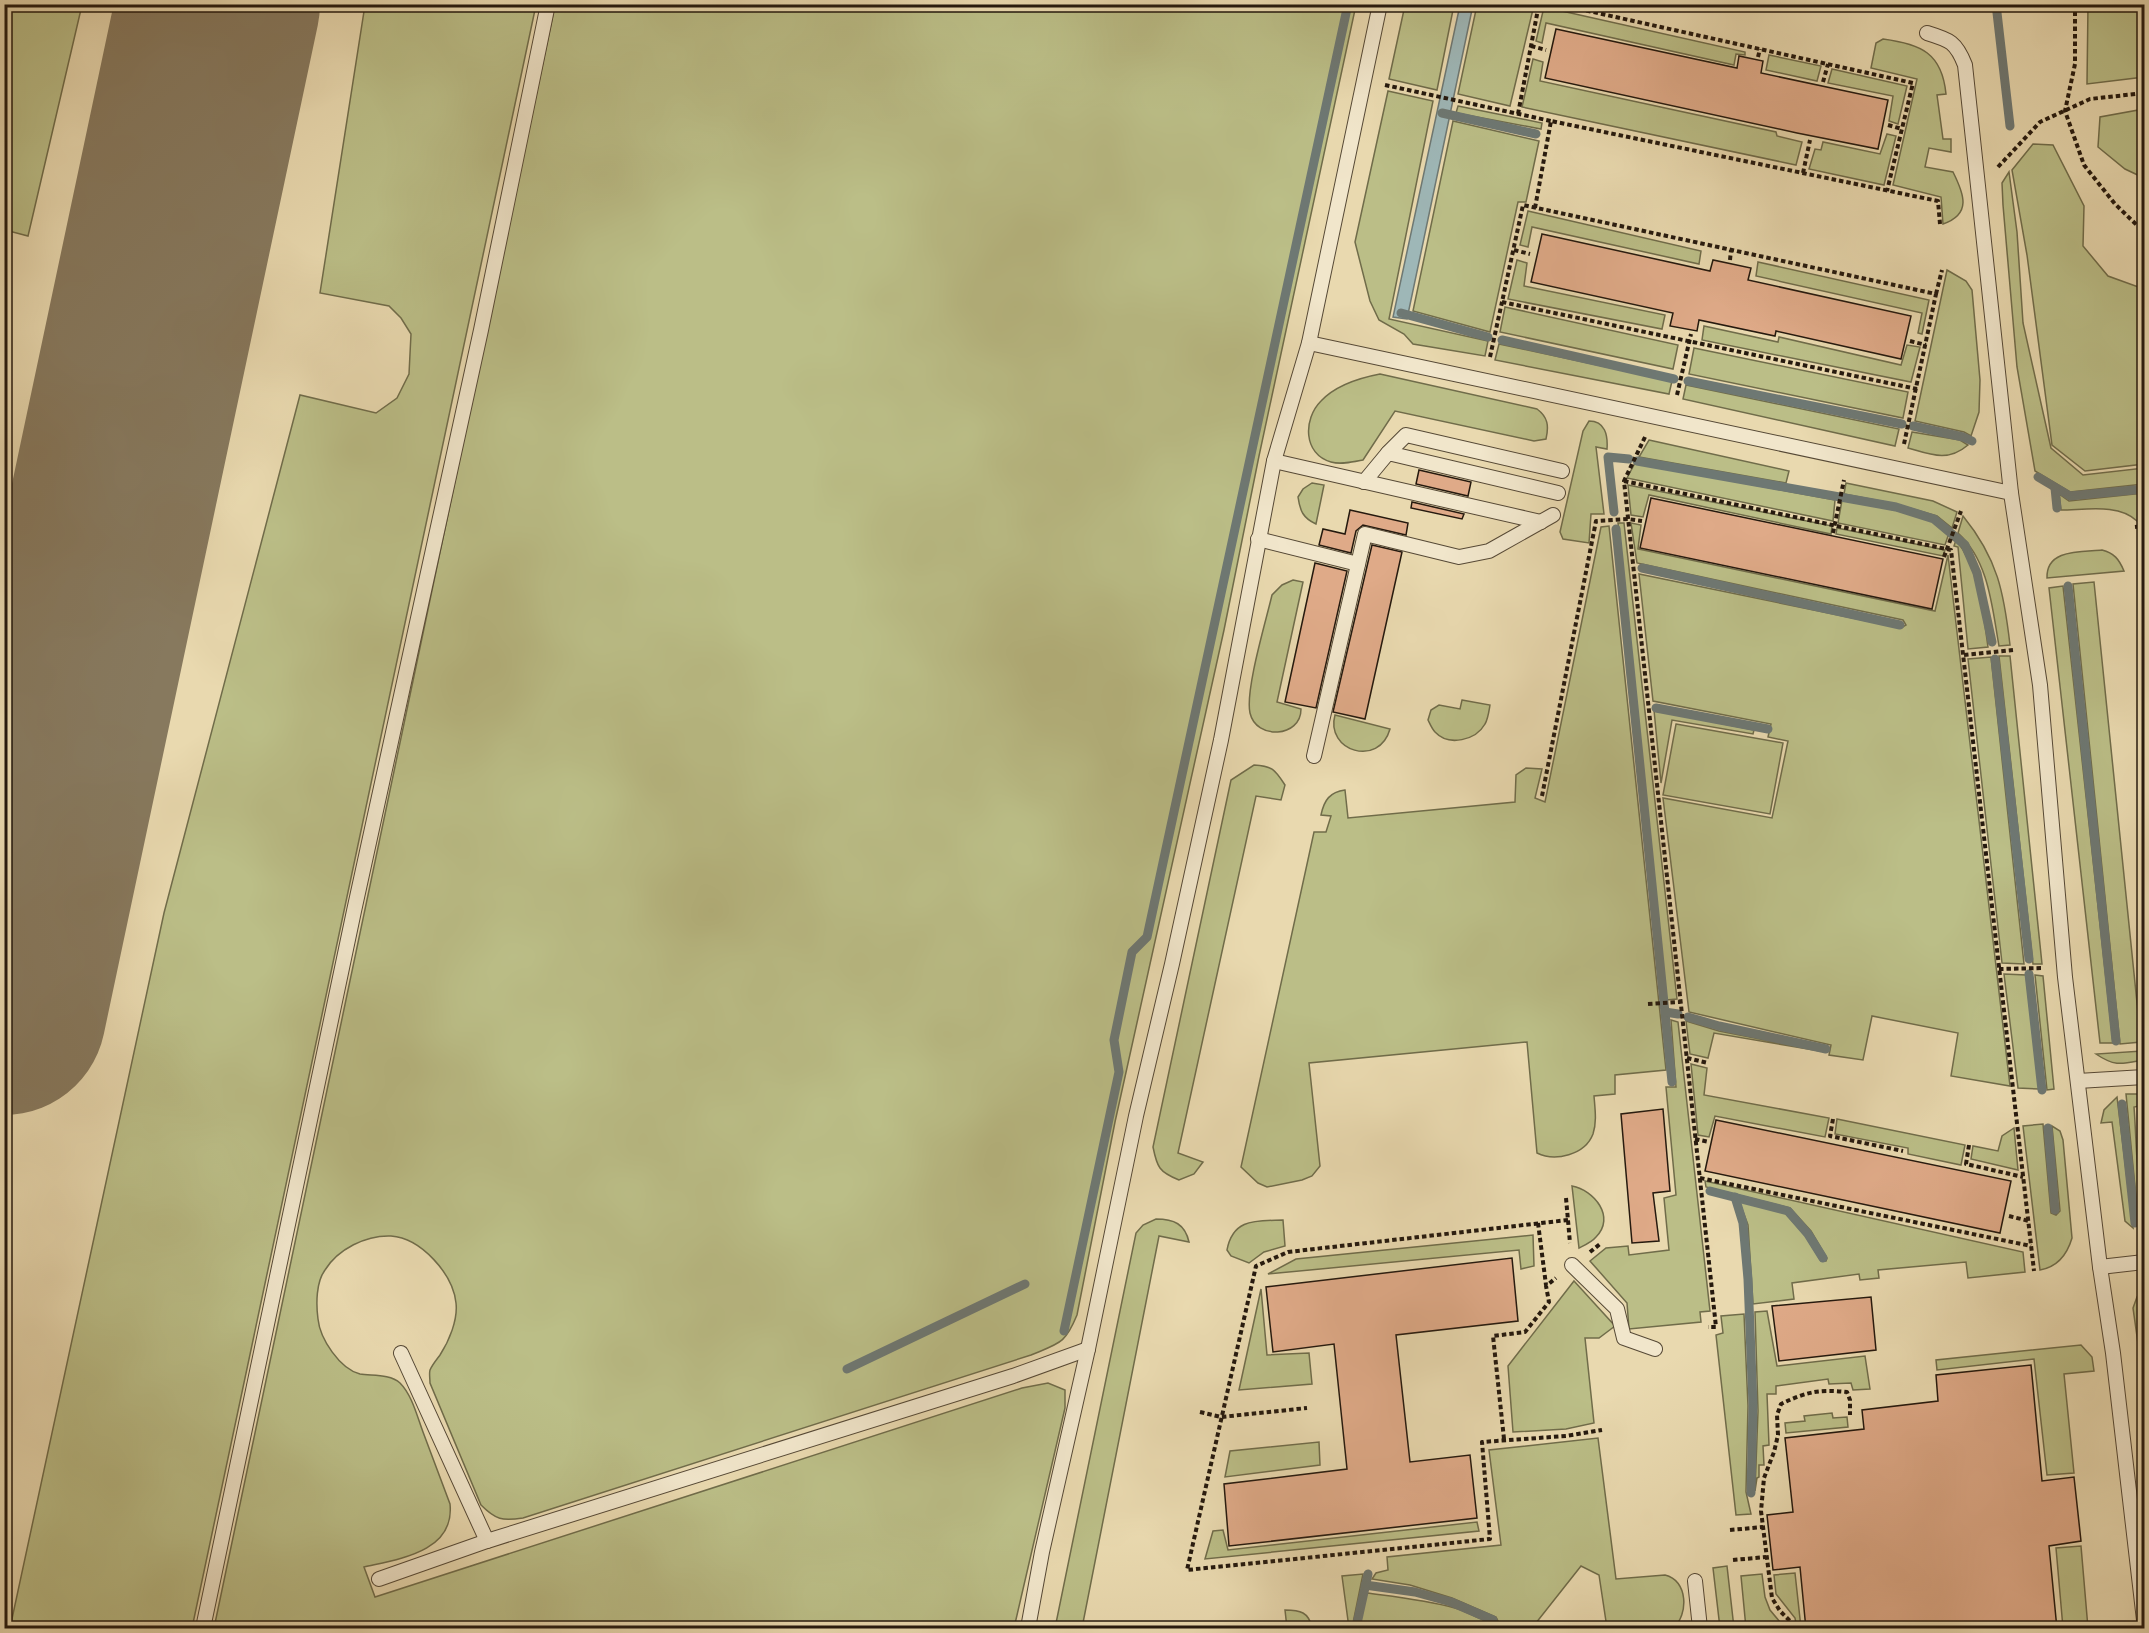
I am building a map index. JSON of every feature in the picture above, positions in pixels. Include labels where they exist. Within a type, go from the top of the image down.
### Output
[{"type":"lane","points":[[203,1629],[352,922],[481,330],[548,4]]},
{"type":"lane","points":[[1028,1629],[1042,1552],[1088,1349],[1136,1116],[1221,740],[1274,461],[1309,343],[1380,4]]},
{"type":"lane","points":[[1927,33],[1944,38],[1958,47],[1965,64],[2011,493],[2040,685],[2065,976],[2145,1620]]},
{"type":"lane","points":[[1309,343],[2011,493]]},
{"type":"lane","points":[[1364,482],[1406,435],[1562,471]]},
{"type":"lane","points":[[1388,453],[1558,493]]},
{"type":"lane","points":[[1274,461],[1364,482],[1547,518],[1489,551],[1459,557],[1365,534],[1314,756]]},
{"type":"lane","points":[[1258,538],[1358,564]]},
{"type":"lane","points":[[2078,1081],[2145,1077]]},
{"type":"lane","points":[[2100,1267],[2145,1262]]},
{"type":"lane","points":[[1572,1265],[1617,1309],[1624,1338],[1655,1349]]},
{"type":"lane","points":[[379,1579],[486,1541],[1013,1376],[1088,1349]]},
{"type":"lane","points":[[401,1353],[486,1541]]},
{"type":"lane","points":[[1695,1581],[1700,1629]]},
{"type":"path","points":[[1518,114],[1539,4]]},
{"type":"path","points":[[1557,4],[1914,83],[1887,191]]},
{"type":"path","points":[[2074,4],[2075,64],[2065,111],[2084,165],[2115,204],[2145,232]]},
{"type":"path","points":[[1531,46],[1546,50]]},
{"type":"path","points":[[1758,57],[1760,49]]},
{"type":"path","points":[[1823,82],[1828,64]]},
{"type":"path","points":[[1384,85],[1938,201],[1940,224]]},
{"type":"path","points":[[1979,187],[2040,122],[2090,99],[2145,93]]},
{"type":"path","points":[[1535,208],[1551,121]]},
{"type":"path","points":[[1888,125],[1902,129]]},
{"type":"path","points":[[1803,173],[1810,140]]},
{"type":"path","points":[[1490,357],[1523,205],[1936,294]]},
{"type":"path","points":[[1514,250],[1530,254]]},
{"type":"path","points":[[1730,260],[1731,250]]},
{"type":"path","points":[[1904,444],[1942,270]]},
{"type":"path","points":[[1502,302],[1917,389]]},
{"type":"path","points":[[1677,395],[1690,334]]},
{"type":"path","points":[[1910,341],[1926,345]]},
{"type":"path","points":[[1646,436],[1624,481],[1678,1002],[1687,1058],[1716,1327],[1708,1327]]},
{"type":"path","points":[[1833,533],[1844,479]]},
{"type":"path","points":[[1624,481],[1951,550],[2034,1271]]},
{"type":"path","points":[[1944,557],[1961,511]]},
{"type":"path","points":[[1542,796],[1596,520],[1628,519],[1642,522]]},
{"type":"path","points":[[2135,527],[2145,526]]},
{"type":"path","points":[[1964,655],[2013,650]]},
{"type":"path","points":[[2000,969],[2046,968]]},
{"type":"path","points":[[1650,1004],[1678,1002]]},
{"type":"path","points":[[1687,1058],[1708,1063]]},
{"type":"path","points":[[1833,1119],[1830,1136],[1904,1151]]},
{"type":"path","points":[[1695,1139],[1709,1142]]},
{"type":"path","points":[[1970,1144],[1966,1164],[2023,1177]]},
{"type":"path","points":[[1700,1178],[2031,1246]]},
{"type":"path","points":[[1546,1286],[1572,1265],[1566,1198]]},
{"type":"path","points":[[2009,1216],[2029,1221]]},
{"type":"path","points":[[1568,1220],[1288,1252],[1256,1266],[1187,1570],[1490,1539],[1482,1442],[1566,1436],[1602,1430]]},
{"type":"path","points":[[1504,1439],[1493,1336],[1525,1332],[1549,1302],[1538,1223]]},
{"type":"path","points":[[1791,1629],[1790,1621],[1780,1611],[1773,1598],[1761,1511],[1764,1478],[1778,1435],[1778,1415],[1781,1404],[1803,1394],[1828,1391],[1846,1392],[1850,1400],[1850,1414]]},
{"type":"path","points":[[1200,1412],[1221,1417],[1307,1408]]},
{"type":"path","points":[[1730,1530],[1762,1527]]},
{"type":"path","points":[[1733,1560],[1766,1557]]},
{"type":"green space","points":[[5,4],[82,5],[28,236],[5,230]]},
{"type":"green space","points":[[365,5],[536,5],[192,1628],[10,1628],[164,913],[300,395],[376,413],[397,398],[409,374],[411,334],[401,318],[389,306],[320,293]]},
{"type":"green space","points":[[555,5],[1356,5],[1224,630],[1115,1122],[1077,1315],[1065,1337],[1055,1345],[1031,1355],[523,1518],[504,1519],[491,1514],[481,1505],[430,1383],[430,1370],[447,1343],[456,1316],[454,1292],[434,1259],[424,1250],[402,1238],[382,1236],[372,1238],[354,1245],[337,1256],[325,1270],[318,1287],[318,1319],[327,1344],[338,1360],[353,1371],[396,1380],[408,1393],[450,1504],[449,1520],[444,1533],[434,1543],[408,1556],[364,1567],[375,1597],[1022,1388],[1048,1383],[1065,1390],[1065,1408],[1014,1628],[214,1628]]},
{"type":"green space","points":[[1405,5],[1454,5],[1437,90],[1389,79]]},
{"type":"green space","points":[[1477,5],[1534,5],[1510,106],[1458,94]]},
{"type":"green space","points":[[2088,5],[2144,5],[2144,77],[2087,84]]},
{"type":"green space","points":[[1544,7],[1745,52],[1745,55],[1736,54],[1734,65],[1546,23],[1542,43],[1536,41]]},
{"type":"green space","points":[[1883,39],[1908,44],[1927,53],[1940,69],[1944,80],[1946,94],[1937,95],[1943,139],[1951,139],[1951,152],[1929,148],[1925,167],[1953,172],[1963,202],[1958,215],[1943,224],[1941,197],[1893,185],[1917,79],[1871,68],[1876,43]]},
{"type":"green space","points":[[1769,55],[1821,66],[1817,81],[1766,70]]},
{"type":"green space","points":[[1533,59],[1543,62],[1540,81],[1776,132],[1777,136],[1802,142],[1796,165],[1522,107]]},
{"type":"green space","points":[[1832,69],[1907,86],[1898,124],[1889,121],[1893,96],[1828,83]]},
{"type":"green space","points":[[1388,91],[1433,101],[1389,319],[1488,341],[1485,356],[1413,344],[1404,334],[1379,320],[1370,301],[1355,242]]},
{"type":"green space","points":[[1458,106],[1542,123],[1541,129],[1456,113]]},
{"type":"green space","points":[[2144,109],[2144,178],[2125,169],[2098,147],[2100,117]]},
{"type":"green space","points":[[1453,121],[1539,141],[1526,202],[1518,202],[1490,332],[1413,311]]},
{"type":"green space","points":[[1887,134],[1896,136],[1884,185],[1809,169],[1815,149],[1821,150],[1823,142],[1880,154]]},
{"type":"green space","points":[[2033,144],[2053,145],[2084,206],[2083,246],[2108,276],[2144,289],[2144,464],[2085,471],[2052,445],[2027,255],[2012,170]]},
{"type":"green space","points":[[2009,172],[2017,232],[2023,323],[2051,448],[2083,475],[2144,468],[2144,484],[2070,492],[2035,471],[2017,367],[2002,183]]},
{"type":"green space","points":[[1528,211],[1701,251],[1699,264],[1532,227],[1528,247],[1520,245]]},
{"type":"green space","points":[[1517,260],[1527,263],[1524,286],[1665,315],[1662,329],[1508,299]]},
{"type":"green space","points":[[1758,262],[1929,300],[1922,334],[1918,333],[1922,313],[1756,276]]},
{"type":"green space","points":[[1947,270],[1966,281],[1972,290],[1980,380],[1979,412],[1971,436],[1964,432],[1915,421]]},
{"type":"green space","points":[[1505,307],[1678,345],[1673,369],[1500,332]]},
{"type":"green space","points":[[1704,326],[1778,342],[1779,337],[1901,365],[1907,345],[1920,347],[1911,382],[1702,340]]},
{"type":"green space","points":[[1499,344],[1672,381],[1669,394],[1495,360]]},
{"type":"green space","points":[[1694,348],[1908,392],[1903,418],[1689,374]]},
{"type":"green space","points":[[1380,374],[1537,409],[1547,422],[1546,439],[1534,441],[1395,411],[1363,460],[1339,463],[1322,458],[1315,452],[1309,435],[1311,417],[1315,408],[1327,395],[1341,386]]},
{"type":"green space","points":[[1686,385],[1899,429],[1895,446],[1683,399]]},
{"type":"green space","points":[[1589,421],[1602,426],[1606,434],[1607,449],[1596,447],[1604,514],[1591,514],[1589,543],[1563,539],[1560,532],[1583,431]]},
{"type":"green space","points":[[1912,432],[1960,440],[1968,445],[1954,454],[1940,456],[1925,453],[1908,448]]},
{"type":"green space","points":[[1649,440],[1789,471],[1786,483],[1639,457]]},
{"type":"green space","points":[[1635,463],[1835,500],[1833,521],[1627,478]]},
{"type":"green space","points":[[1312,483],[1324,485],[1316,524],[1303,514],[1298,497],[1303,489]]},
{"type":"green space","points":[[1846,483],[1933,501],[1957,512],[1952,528],[1937,516],[1896,504],[1844,494]]},
{"type":"green space","points":[[1628,485],[1832,526],[1831,534],[1649,495],[1643,517],[1631,515]]},
{"type":"green space","points":[[2144,493],[2144,520],[2137,521],[2130,515],[2111,510],[2061,510],[2059,494],[2069,501]]},
{"type":"green space","points":[[1842,500],[1895,510],[1933,521],[1949,533],[1945,545],[1838,523]]},
{"type":"green space","points":[[1963,516],[1992,562],[2002,593],[2010,645],[1999,646],[1988,585],[1983,571],[1968,544],[1958,533]]},
{"type":"green space","points":[[1618,523],[1624,523],[1677,999],[1666,1000]]},
{"type":"green space","points":[[1631,523],[1641,525],[1638,549],[1935,611],[1948,555],[2010,1086],[1951,1076],[1958,1033],[1872,1016],[1863,1060],[1829,1055],[1831,1045],[1689,1012],[1663,798],[1772,818],[1788,741],[1768,737],[1771,724],[1653,701],[1639,574],[1901,628],[1906,625],[1903,620],[1637,563]]},
{"type":"green space","points":[[1609,526],[1666,1070],[1615,1075],[1615,1094],[1594,1096],[1595,1125],[1589,1141],[1577,1152],[1552,1157],[1537,1153],[1527,1042],[1309,1063],[1320,1166],[1312,1176],[1302,1180],[1267,1187],[1258,1183],[1241,1167],[1314,832],[1326,832],[1331,816],[1321,815],[1326,801],[1335,793],[1345,790],[1348,818],[1515,802],[1516,775],[1526,768],[1542,769],[1535,798],[1545,802],[1601,527]]},
{"type":"green space","points":[[1837,528],[1945,550],[1943,556],[1836,534]]},
{"type":"green space","points":[[1956,540],[1964,551],[1975,577],[1988,647],[1968,649],[1958,547],[1954,546]]},
{"type":"green space","points":[[2102,550],[2116,557],[2124,571],[2047,578],[2048,569],[2058,557],[2075,552]]},
{"type":"green space","points":[[1293,580],[1303,582],[1277,702],[1301,709],[1299,719],[1294,726],[1278,732],[1269,731],[1260,728],[1254,722],[1250,713],[1250,689],[1272,595],[1282,585]]},
{"type":"green space","points":[[2094,582],[2141,1042],[2120,1044],[2073,584]]},
{"type":"green space","points":[[2063,586],[2113,1043],[2100,1043],[2049,588]]},
{"type":"green space","points":[[1999,656],[2010,656],[2042,964],[2033,964]]},
{"type":"green space","points":[[1991,657],[2024,964],[2002,963],[1968,659]]},
{"type":"green space","points":[[1462,700],[1490,705],[1485,724],[1481,730],[1469,738],[1455,740],[1441,737],[1434,731],[1428,720],[1431,710],[1439,705],[1460,709]]},
{"type":"green space","points":[[1654,710],[1754,730],[1753,734],[1672,720],[1661,783]]},
{"type":"green space","points":[[1335,715],[1390,729],[1384,741],[1375,748],[1365,751],[1355,750],[1345,746],[1338,738],[1334,728]]},
{"type":"green space","points":[[1676,724],[1783,743],[1770,814],[1663,795]]},
{"type":"green space","points":[[1254,765],[1265,766],[1273,770],[1285,785],[1281,800],[1256,796],[1178,1153],[1203,1162],[1194,1174],[1179,1180],[1160,1168],[1153,1147],[1231,780]]},
{"type":"green space","points":[[2004,974],[2026,975],[2039,1089],[2018,1088]]},
{"type":"green space","points":[[2035,975],[2043,976],[2054,1089],[2047,1090]]},
{"type":"green space","points":[[1671,1020],[1678,1022],[1710,1311],[1700,1312],[1701,1322],[1629,1329],[1627,1303],[1590,1261],[1606,1248],[1628,1246],[1629,1255],[1669,1250],[1664,1198],[1676,1195],[1666,1087],[1676,1087]]},
{"type":"green space","points":[[1686,1021],[1719,1031],[1820,1051],[1714,1033],[1708,1058],[1690,1054]]},
{"type":"green space","points":[[2142,1051],[2143,1060],[2124,1063],[2114,1063],[2096,1054]]},
{"type":"green space","points":[[1691,1064],[1707,1068],[1704,1095],[1829,1118],[1825,1137],[1715,1116],[1709,1137],[1698,1135]]},
{"type":"green space","points":[[2126,1094],[2144,1094],[2144,1105],[2134,1107],[2138,1174],[2144,1217],[2140,1238]]},
{"type":"green space","points":[[2117,1097],[2133,1228],[2125,1221],[2112,1122],[2101,1123],[2104,1110]]},
{"type":"green space","points":[[1837,1119],[1965,1145],[1961,1165],[1908,1154],[1908,1148],[1835,1134]]},
{"type":"green space","points":[[2043,1124],[2051,1213],[2056,1215],[2060,1211],[2052,1126],[2060,1131],[2063,1140],[2072,1238],[2067,1250],[2056,1263],[2040,1270],[2023,1126]]},
{"type":"green space","points":[[2014,1128],[2018,1170],[1971,1159],[1973,1146],[1998,1151],[2002,1136]]},
{"type":"green space","points":[[1705,1181],[2023,1252],[2025,1272],[1968,1278],[1966,1262],[1878,1270],[1879,1278],[1860,1280],[1859,1274],[1792,1283],[1794,1299],[1753,1304],[1748,1225],[1739,1201],[1785,1213],[1805,1235],[1821,1261],[1826,1261],[1827,1258],[1811,1231],[1790,1208],[1706,1187]]},
{"type":"green space","points":[[1572,1186],[1595,1199],[1603,1213],[1604,1221],[1596,1237],[1579,1248]]},
{"type":"green space","points":[[1156,1219],[1178,1224],[1185,1231],[1189,1242],[1159,1236],[1082,1628],[1055,1628],[1136,1233],[1143,1225]]},
{"type":"green space","points":[[1283,1220],[1285,1246],[1264,1252],[1249,1263],[1231,1256],[1227,1250],[1234,1232],[1247,1223]]},
{"type":"green space","points":[[1533,1235],[1534,1266],[1521,1269],[1519,1250],[1268,1274],[1296,1259]]},
{"type":"green space","points":[[1574,1281],[1615,1326],[1599,1338],[1585,1338],[1594,1423],[1566,1429],[1513,1432],[1508,1366]]},
{"type":"green space","points":[[1261,1289],[1267,1355],[1309,1353],[1312,1384],[1239,1390]]},
{"type":"green space","points":[[2144,1290],[2142,1297],[2144,1386],[2133,1308],[2137,1297]]},
{"type":"green space","points":[[1767,1311],[1777,1366],[1865,1356],[1870,1389],[1853,1390],[1851,1383],[1829,1384],[1828,1379],[1776,1386],[1776,1394],[1767,1394],[1769,1445],[1763,1446],[1764,1465],[1759,1465],[1759,1477],[1755,1491],[1758,1411],[1755,1312]]},
{"type":"green space","points":[[1744,1314],[1748,1406],[1746,1492],[1751,1514],[1736,1515],[1716,1335],[1723,1333],[1721,1316]]},
{"type":"green space","points":[[2081,1345],[2092,1357],[2094,1371],[2064,1374],[2074,1473],[2047,1475],[2034,1359],[1937,1370],[1936,1360]]},
{"type":"green space","points":[[1832,1413],[1833,1418],[1847,1417],[1848,1427],[1786,1433],[1785,1423],[1805,1421],[1804,1416]]},
{"type":"green space","points":[[1598,1438],[1616,1579],[1665,1575],[1673,1578],[1682,1591],[1684,1607],[1682,1615],[1673,1628],[1607,1628],[1599,1575],[1581,1566],[1532,1628],[1359,1628],[1358,1623],[1367,1593],[1444,1605],[1487,1621],[1499,1623],[1496,1617],[1452,1598],[1410,1585],[1372,1579],[1376,1573],[1388,1570],[1387,1557],[1501,1545],[1489,1450]]},
{"type":"green space","points":[[1319,1442],[1320,1465],[1225,1477],[1230,1451]]},
{"type":"green space","points":[[1477,1522],[1479,1531],[1205,1559],[1213,1531],[1223,1530],[1228,1550]]},
{"type":"green space","points":[[2081,1546],[2088,1628],[2063,1628],[2056,1548]]},
{"type":"green space","points":[[1727,1566],[1734,1628],[1720,1628],[1713,1568]]},
{"type":"green space","points":[[1795,1573],[1801,1628],[1797,1628],[1795,1618],[1776,1594],[1774,1575]]},
{"type":"green space","points":[[1363,1574],[1352,1628],[1349,1628],[1342,1576]]},
{"type":"green space","points":[[1762,1574],[1765,1597],[1770,1610],[1785,1628],[1746,1628],[1741,1576]]},
{"type":"green space","points":[[1285,1610],[1306,1615],[1312,1628],[1287,1628]]},
{"type":"water","points":[[1460,5],[1473,5],[1407,319],[1393,317]]},
{"type":"building","points":[[1556,29],[1737,68],[1739,56],[1763,61],[1761,73],[1888,100],[1878,149],[1545,78]]},
{"type":"building","points":[[1542,234],[1710,271],[1713,260],[1751,268],[1748,280],[1911,316],[1901,359],[1776,331],[1775,336],[1699,320],[1697,331],[1670,326],[1673,313],[1531,282]]},
{"type":"building","points":[[1419,470],[1471,482],[1468,496],[1416,484]]},
{"type":"building","points":[[1651,498],[1943,559],[1932,609],[1640,548]]},
{"type":"building","points":[[1412,502],[1464,514],[1462,519],[1411,508]]},
{"type":"building","points":[[1350,510],[1408,523],[1406,535],[1363,525],[1356,531],[1351,553],[1319,545],[1323,529],[1345,534]]},
{"type":"building","points":[[1372,545],[1402,552],[1365,719],[1333,712]]},
{"type":"building","points":[[1315,563],[1347,571],[1316,708],[1285,702]]},
{"type":"building","points":[[1663,1109],[1670,1191],[1653,1193],[1659,1241],[1632,1243],[1621,1114]]},
{"type":"building","points":[[1716,1120],[2011,1181],[2000,1233],[1705,1171]]},
{"type":"building","points":[[1512,1258],[1518,1321],[1396,1335],[1410,1462],[1470,1455],[1477,1518],[1229,1546],[1224,1484],[1347,1469],[1334,1344],[1273,1352],[1266,1287]]},
{"type":"building","points":[[1871,1297],[1876,1350],[1779,1361],[1772,1306]]},
{"type":"building","points":[[2031,1365],[2042,1481],[2074,1477],[2081,1541],[2049,1546],[2057,1629],[1806,1629],[1800,1567],[1773,1570],[1767,1515],[1793,1512],[1785,1438],[1864,1429],[1862,1410],[1938,1401],[1936,1375]]},
{"type":"waterway","points":[[1064,1331],[1119,1072],[1114,1040],[1132,952],[1147,937],[1348,4]]},
{"type":"waterway","points":[[1996,4],[2010,126]]},
{"type":"waterway","points":[[1442,113],[1536,134]]},
{"type":"waterway","points":[[1401,313],[1488,337]]},
{"type":"waterway","points":[[1502,340],[1674,379]]},
{"type":"waterway","points":[[1688,381],[1902,424]]},
{"type":"waterway","points":[[1913,426],[1972,441]]},
{"type":"waterway","points":[[1614,512],[1608,457],[1629,459]]},
{"type":"waterway","points":[[1637,461],[1896,507],[1934,519],[1965,545],[1977,573],[1992,642]]},
{"type":"waterway","points":[[2038,477],[2070,496],[2144,489]]},
{"type":"waterway","points":[[2055,488],[2057,508]]},
{"type":"waterway","points":[[1616,529],[1672,1082]]},
{"type":"waterway","points":[[1642,568],[1900,625]]},
{"type":"waterway","points":[[2068,586],[2116,1041]]},
{"type":"waterway","points":[[1995,659],[2029,959]]},
{"type":"waterway","points":[[1656,708],[1768,729]]},
{"type":"waterway","points":[[2029,974],[2042,1090]]},
{"type":"waterway","points":[[1665,1012],[1678,1014]]},
{"type":"waterway","points":[[1688,1017],[1826,1049]]},
{"type":"waterway","points":[[2122,1104],[2135,1223]]},
{"type":"waterway","points":[[2048,1128],[2055,1210]]},
{"type":"waterway","points":[[1710,1191],[1788,1211],[1808,1234],[1823,1258]]},
{"type":"waterway","points":[[1735,1197],[1743,1223],[1748,1279],[1753,1405],[1751,1493]]},
{"type":"waterway","points":[[847,1369],[1025,1284]]},
{"type":"waterway","points":[[2144,1299],[2144,1304]]},
{"type":"waterway","points":[[1356,1628],[1368,1574]]},
{"type":"waterway","points":[[1365,1585],[1415,1592],[1451,1602],[1493,1620]]},
{"type":"runway","points":[[4,1013],[218,4]]}]
